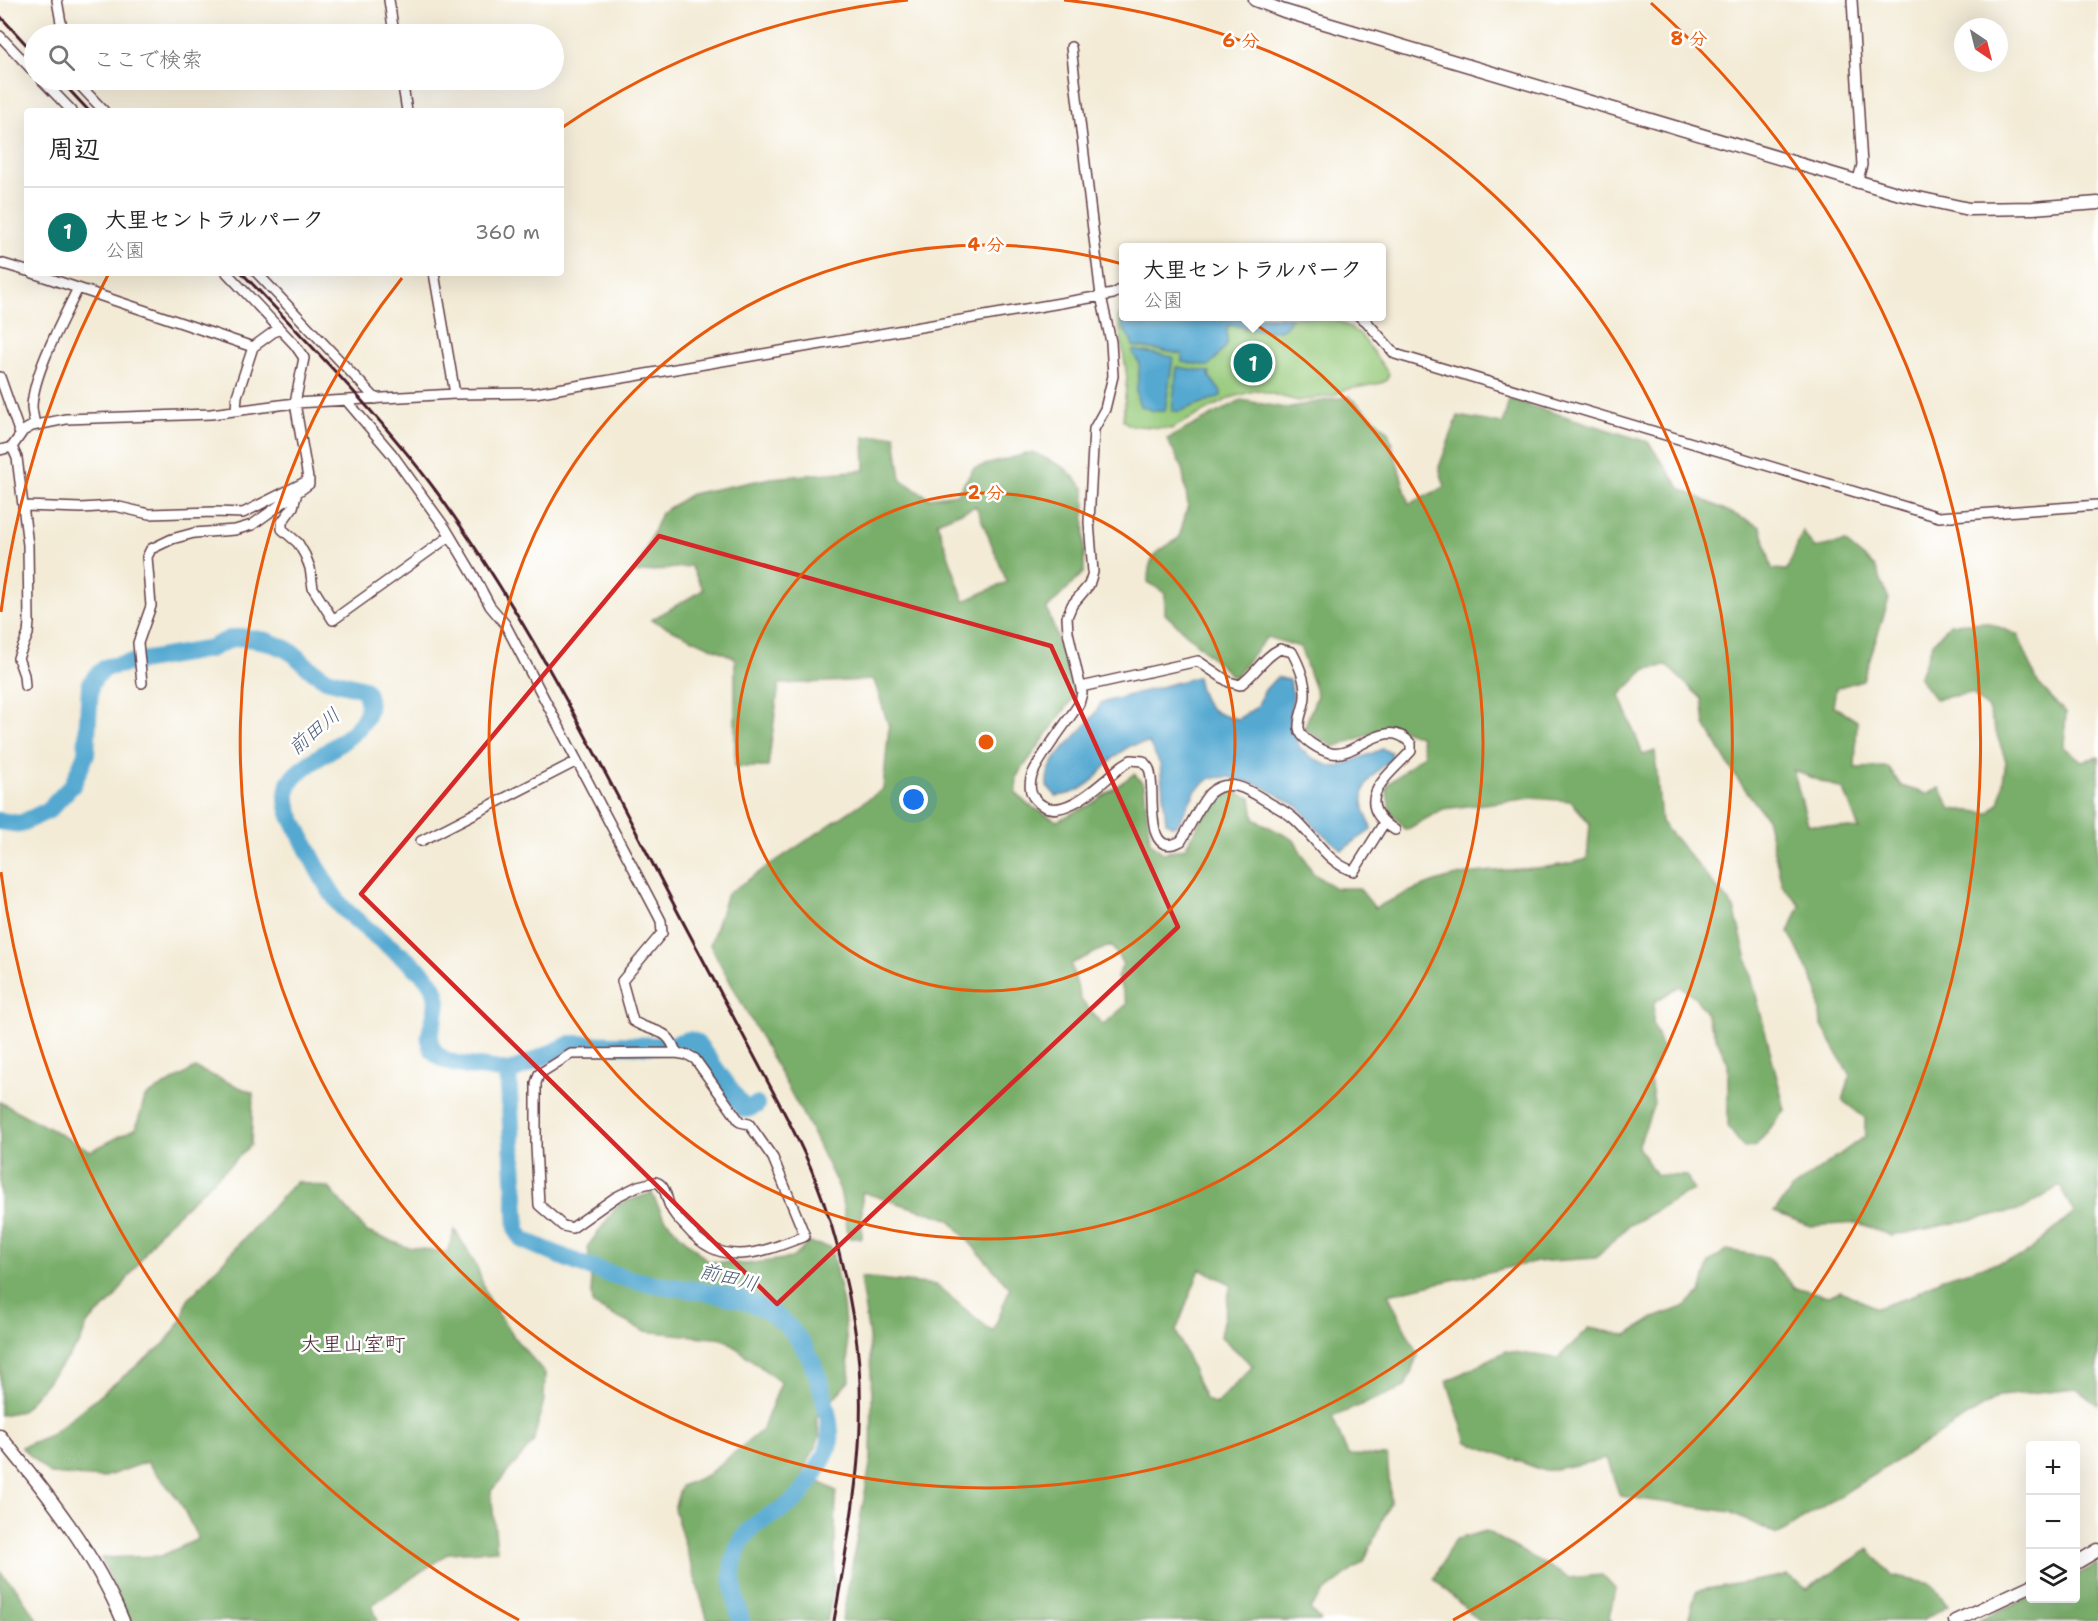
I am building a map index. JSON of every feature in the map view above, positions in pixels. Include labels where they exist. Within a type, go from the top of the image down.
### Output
[{"type":"street","points":[[57,0],[61,24]]},
{"type":"street","points":[[389,0],[393,24]]},
{"type":"street","points":[[1255,0],[1295,15],[1857,183],[1969,209],[2033,208],[2098,203]]},
{"type":"street","points":[[1852,0],[1862,165],[1857,183]]},
{"type":"street","points":[[0,36],[24,61]]},
{"type":"street","points":[[1071,47],[1101,296],[1111,342],[1113,376],[1105,409],[1094,429],[1089,522],[1092,572],[1089,585],[1072,605],[1067,617],[1068,632],[1082,693],[1079,704],[1033,774],[1031,794],[1036,802],[1047,808],[1058,809],[1072,805],[1131,760],[1143,761],[1150,769],[1153,821],[1157,836],[1164,844],[1173,845],[1181,841],[1208,795],[1216,789],[1229,785],[1243,787],[1292,817],[1328,854],[1346,869],[1354,871],[1384,823]]},
{"type":"street","points":[[52,90],[69,108]]},
{"type":"street","points":[[84,90],[101,108]]},
{"type":"street","points":[[404,90],[407,108]]},
{"type":"street","points":[[0,263],[24,270]]},
{"type":"street","points":[[42,276],[254,347]]},
{"type":"street","points":[[142,678],[138,643],[151,606],[147,557],[151,549],[172,539],[194,533],[234,530],[252,525],[309,484],[295,403],[304,358],[296,345],[230,276]]},
{"type":"street","points":[[260,276],[376,399]]},
{"type":"street","points":[[434,276],[454,394]]},
{"type":"street","points":[[35,425],[32,406],[38,381],[48,352],[78,288]]},
{"type":"street","points":[[0,450],[12,447],[20,434],[35,425],[66,419],[212,414],[295,403],[454,394],[535,393],[1113,294],[1119,291]]},
{"type":"street","points":[[1366,321],[1395,354],[1939,517],[2098,505]]},
{"type":"street","points":[[236,410],[237,396],[254,347],[279,328]]},
{"type":"street","points":[[0,377],[20,434]]},
{"type":"street","points":[[347,401],[392,454],[450,536],[490,606],[505,624],[661,921],[662,933],[658,940],[622,981],[633,1021],[667,1035],[674,1048],[695,1059],[740,1122],[749,1124],[773,1158],[805,1236],[746,1255],[721,1253],[691,1234],[673,1212],[662,1185],[655,1182],[638,1186],[616,1197],[572,1228],[562,1226],[539,1205],[536,1136],[536,1083],[539,1074],[571,1054],[674,1048]]},
{"type":"street","points":[[12,447],[17,458],[24,506],[29,570],[28,634],[18,658],[25,686]]},
{"type":"street","points":[[24,506],[81,508],[115,506],[149,514],[243,513],[309,480]]},
{"type":"street","points":[[297,494],[294,507],[282,522],[282,529],[298,543],[310,568],[313,588],[333,620],[450,536]]},
{"type":"street","points":[[1081,687],[1198,661],[1229,682],[1240,685],[1251,677],[1268,654],[1280,649],[1292,652],[1299,664],[1305,694],[1299,728],[1304,738],[1332,753],[1347,751],[1366,740],[1382,735],[1397,734],[1406,738],[1411,744],[1411,751],[1384,777],[1376,789],[1373,801],[1376,812],[1384,823],[1395,830]]},
{"type":"street","points":[[421,841],[577,761]]},
{"type":"street","points":[[0,1436],[42,1487],[85,1548],[123,1621]]},
{"type":"street","points":[[2080,1561],[2098,1551]]},
{"type":"street","points":[[1955,1621],[2026,1588]]},
{"type":"highlighted area","points":[[659,536],[1051,646],[1178,927],[777,1304],[361,894]]},
{"type":"green space","points":[[1119,316],[1119,321],[1339,321],[1360,334],[1389,374],[1386,381],[1381,383],[1344,390],[1335,395],[1298,401],[1257,390],[1230,398],[1171,429],[1129,425],[1123,420],[1127,377],[1118,318]]},
{"type":"green space","points":[[1349,396],[1388,431],[1409,504],[1445,487],[1439,467],[1458,416],[1503,424],[1509,399],[1648,442],[1681,489],[1761,527],[1772,569],[1787,570],[1803,531],[1814,548],[1845,542],[1875,567],[1889,599],[1863,680],[1836,688],[1833,706],[1857,721],[1855,768],[1888,767],[1901,786],[1927,794],[1940,788],[1951,809],[1990,813],[2000,801],[2006,761],[1988,709],[1972,693],[1935,699],[1919,678],[1933,643],[1950,624],[1987,622],[2018,635],[2038,683],[2066,713],[2064,747],[2082,761],[2098,757],[2098,1405],[2076,1388],[2000,1396],[1777,1535],[1731,1512],[1620,1496],[1607,1459],[1545,1471],[1467,1442],[1447,1381],[1506,1351],[1558,1358],[1589,1328],[1627,1335],[1654,1318],[1683,1307],[1701,1293],[1709,1262],[1727,1250],[1767,1257],[1794,1287],[1828,1296],[1841,1291],[1876,1308],[1910,1297],[1940,1279],[2022,1257],[2074,1213],[2060,1186],[2023,1209],[1892,1236],[1859,1223],[1810,1226],[1774,1212],[1793,1188],[1865,1136],[1865,1118],[1843,1101],[1850,1076],[1821,1024],[1818,991],[1789,932],[1800,905],[1782,885],[1766,817],[1734,774],[1705,725],[1702,699],[1667,666],[1646,669],[1620,695],[1643,755],[1655,751],[1661,822],[1734,908],[1785,1110],[1755,1147],[1744,1148],[1728,1127],[1728,1064],[1704,1010],[1695,997],[1680,986],[1654,1002],[1653,1024],[1662,1048],[1650,1079],[1654,1104],[1638,1147],[1656,1175],[1687,1176],[1693,1190],[1628,1226],[1596,1258],[1534,1262],[1388,1294],[1418,1355],[1405,1387],[1332,1417],[1348,1455],[1387,1456],[1391,1501],[1364,1561],[1323,1593],[1310,1609],[1321,1621],[842,1621],[871,1459],[872,1394],[869,1337],[860,1277],[936,1285],[993,1332],[1010,1288],[949,1219],[862,1192],[862,1238],[849,1238],[840,1190],[809,1126],[710,945],[727,894],[883,789],[889,727],[874,680],[779,684],[768,767],[735,767],[735,658],[651,620],[703,590],[691,566],[636,573],[661,513],[691,494],[771,478],[865,470],[864,437],[895,435],[901,480],[929,498],[957,494],[974,468],[1033,452],[1065,468],[1085,489],[1084,572],[1047,609],[1077,693],[1017,776],[1016,793],[1027,804],[1057,821],[1090,805],[1134,774],[1144,784],[1150,842],[1163,853],[1185,848],[1214,798],[1232,791],[1251,798],[1254,819],[1294,840],[1313,873],[1335,888],[1359,888],[1375,908],[1417,888],[1451,878],[1478,873],[1556,866],[1587,859],[1590,824],[1571,801],[1532,798],[1443,809],[1406,830],[1390,811],[1386,786],[1424,754],[1420,736],[1393,726],[1334,747],[1304,729],[1317,695],[1300,647],[1267,637],[1234,678],[1165,614],[1165,593],[1148,582],[1148,573],[1155,555],[1179,538],[1188,505],[1182,467],[1167,439],[1241,400],[1285,408]],"holes":[[[976,506],[1007,582],[964,601],[937,522]],[[1793,770],[1844,790],[1859,829],[1808,824]],[[1111,945],[1123,964],[1117,977],[1127,1004],[1103,1025],[1081,1000],[1071,964]],[[1200,1269],[1231,1284],[1220,1336],[1253,1366],[1216,1404],[1205,1399],[1176,1331]]]},
{"type":"green space","points":[[195,1068],[253,1093],[251,1145],[160,1231],[113,1300],[87,1324],[80,1343],[22,1411],[0,1415],[0,1102],[91,1151],[136,1128],[145,1097]]},
{"type":"green space","points":[[296,1181],[329,1188],[367,1232],[407,1247],[447,1252],[455,1230],[477,1267],[488,1299],[516,1340],[545,1373],[544,1400],[533,1443],[491,1491],[497,1550],[449,1553],[372,1605],[378,1621],[129,1621],[101,1558],[161,1556],[198,1539],[179,1500],[147,1462],[102,1478],[50,1474],[21,1447],[50,1435],[164,1344],[182,1320],[187,1301]]},
{"type":"green space","points":[[652,1193],[663,1216],[708,1261],[746,1264],[792,1258],[809,1243],[831,1247],[843,1304],[850,1380],[816,1418],[820,1436],[803,1473],[836,1491],[834,1588],[827,1621],[708,1621],[674,1509],[681,1486],[707,1475],[762,1430],[781,1383],[725,1339],[644,1331],[593,1305],[588,1246],[619,1204]]},
{"type":"green space","points":[[1486,1531],[1569,1578],[1602,1575],[1615,1589],[1609,1618],[1612,1621],[1479,1621],[1434,1579],[1454,1540]]},
{"type":"green space","points":[[1869,1549],[1892,1576],[1931,1584],[1948,1605],[1922,1621],[1688,1621],[1696,1591],[1787,1575],[1807,1589]]},
{"type":"green space","points":[[2098,1564],[2098,1621],[1977,1621],[2026,1600],[2026,1603],[2080,1603],[2080,1573]]},
{"type":"green space","points":[[0,1572],[16,1588],[38,1621],[0,1621]]},
{"type":"water","points":[[1123,321],[1289,321],[1281,329],[1274,331],[1229,325],[1227,345],[1209,366],[1182,362],[1182,354],[1133,346]]},
{"type":"water","points":[[1133,350],[1173,357],[1165,411],[1154,411],[1140,406],[1137,395],[1139,362]]},
{"type":"water","points":[[1177,367],[1210,372],[1209,376],[1221,392],[1221,396],[1180,411],[1172,411]]},
{"type":"water","points":[[1197,677],[1209,707],[1220,715],[1238,719],[1257,707],[1265,690],[1277,677],[1289,680],[1293,695],[1289,720],[1300,748],[1327,765],[1338,767],[1382,749],[1391,752],[1392,758],[1370,779],[1364,792],[1365,811],[1371,830],[1342,850],[1316,828],[1299,807],[1262,786],[1230,777],[1211,778],[1196,790],[1178,824],[1173,826],[1166,822],[1160,764],[1149,743],[1130,746],[1112,760],[1090,783],[1070,794],[1056,796],[1047,786],[1048,774],[1053,762],[1089,721],[1101,703]]},
{"type":"waterway","name":"前田川","points":[[0,821],[20,824],[49,810],[73,784],[86,754],[90,685],[96,676],[107,667],[209,649],[230,639],[241,637],[266,641],[284,648],[326,679],[364,689],[368,705],[365,718],[355,731],[297,774],[289,784],[288,808],[322,877],[343,908],[420,970],[433,986],[437,1004],[430,1044],[434,1051],[441,1058],[459,1065],[508,1073],[517,1230],[523,1240],[597,1270],[643,1282],[719,1294],[748,1302],[776,1316],[787,1326],[806,1350],[813,1364],[828,1415],[829,1445],[817,1470],[797,1498],[759,1522],[739,1546],[732,1574],[741,1621]]},
{"type":"waterway","name":"前田川","points":[[508,1073],[571,1044],[668,1046],[689,1040],[700,1047],[744,1109],[756,1105]]},
{"type":"railway","points":[[0,16],[24,42]]},
{"type":"railway","points":[[69,90],[86,108]]},
{"type":"railway","points":[[245,276],[391,434],[436,491],[473,544],[540,653],[602,766],[788,1119],[809,1164],[833,1230],[843,1267],[859,1361],[860,1436],[857,1473],[834,1621]]},
{"type":"place","name":"大里セントラルパーク","points":[[1253,363]]},
{"type":"district","name":"大里山室町","points":[[353,1344]]}]
